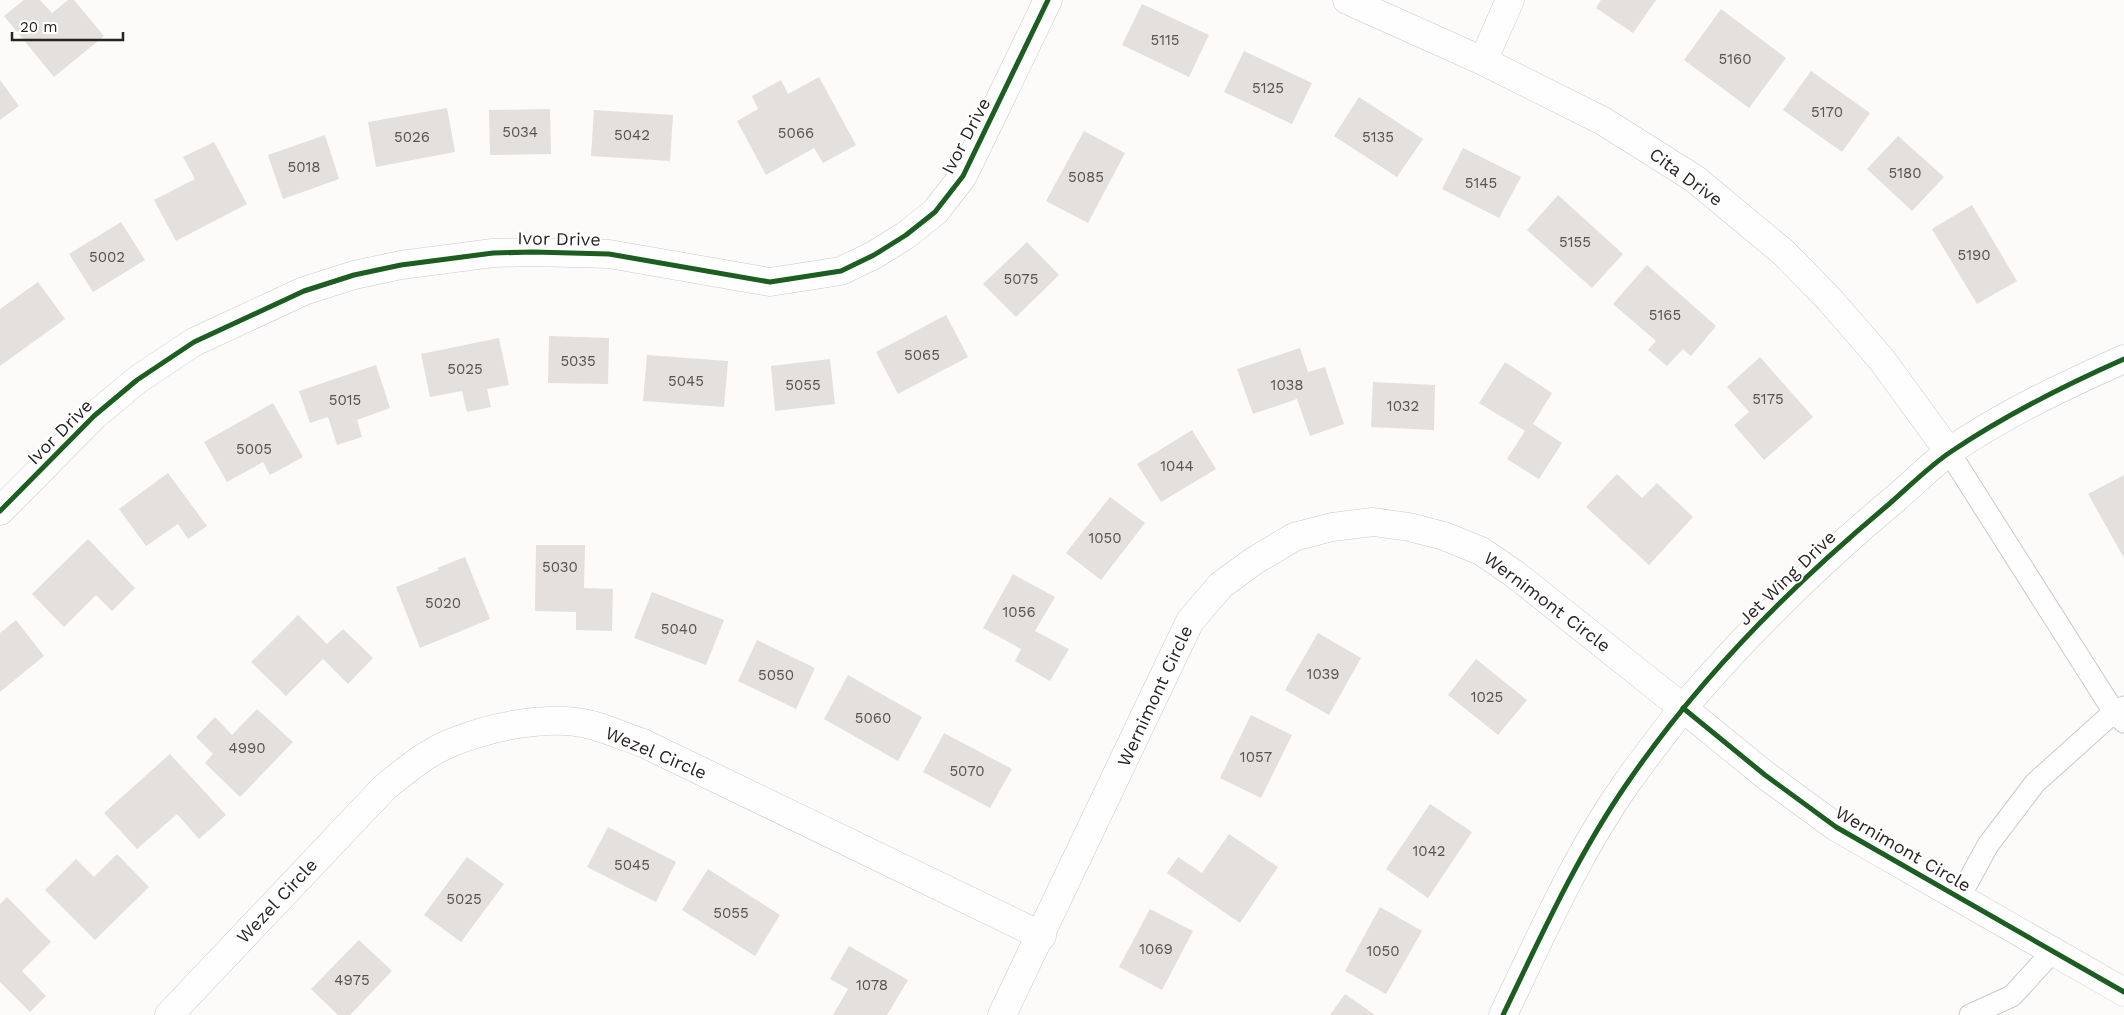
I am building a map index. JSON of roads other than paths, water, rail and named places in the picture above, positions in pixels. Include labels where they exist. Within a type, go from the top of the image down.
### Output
[{"type":"street","name":"Ivor Drive","points":[[0,511],[94,416],[153,369],[194,342],[252,314],[304,291],[354,275],[401,265],[493,253],[533,252],[609,254],[770,282],[841,271],[906,235],[935,212],[963,176],[1048,0]]},
{"type":"street","name":"Cita Drive","points":[[1347,0],[1483,61],[1603,122],[1651,150],[1695,180],[1783,252],[1882,360],[1950,452]]},
{"type":"street","points":[[1483,61],[1510,0]]},
{"type":"street","name":"Jet Wing Drive","points":[[1503,1015],[1552,912],[1596,832],[1628,782],[1683,708],[1728,656],[1787,595],[1854,532],[1950,452],[2032,402],[2124,359]]},
{"type":"street","name":"Wernimont Circle","points":[[1002,1015],[1042,936],[1190,621],[1221,585],[1254,561],[1294,537],[1332,527],[1372,522],[1444,536],[1480,551],[1516,575],[1765,775],[1836,828],[2124,992]]},
{"type":"street","name":"Wezel Circle","points":[[169,1015],[384,788],[416,763],[452,742],[495,729],[544,720],[591,725],[642,743],[1042,936]]},
{"type":"lane","points":[[1950,452],[2121,714],[2035,783],[1988,845],[1960,898]]},
{"type":"lane","points":[[1970,1015],[2012,996],[2053,952]]}]
